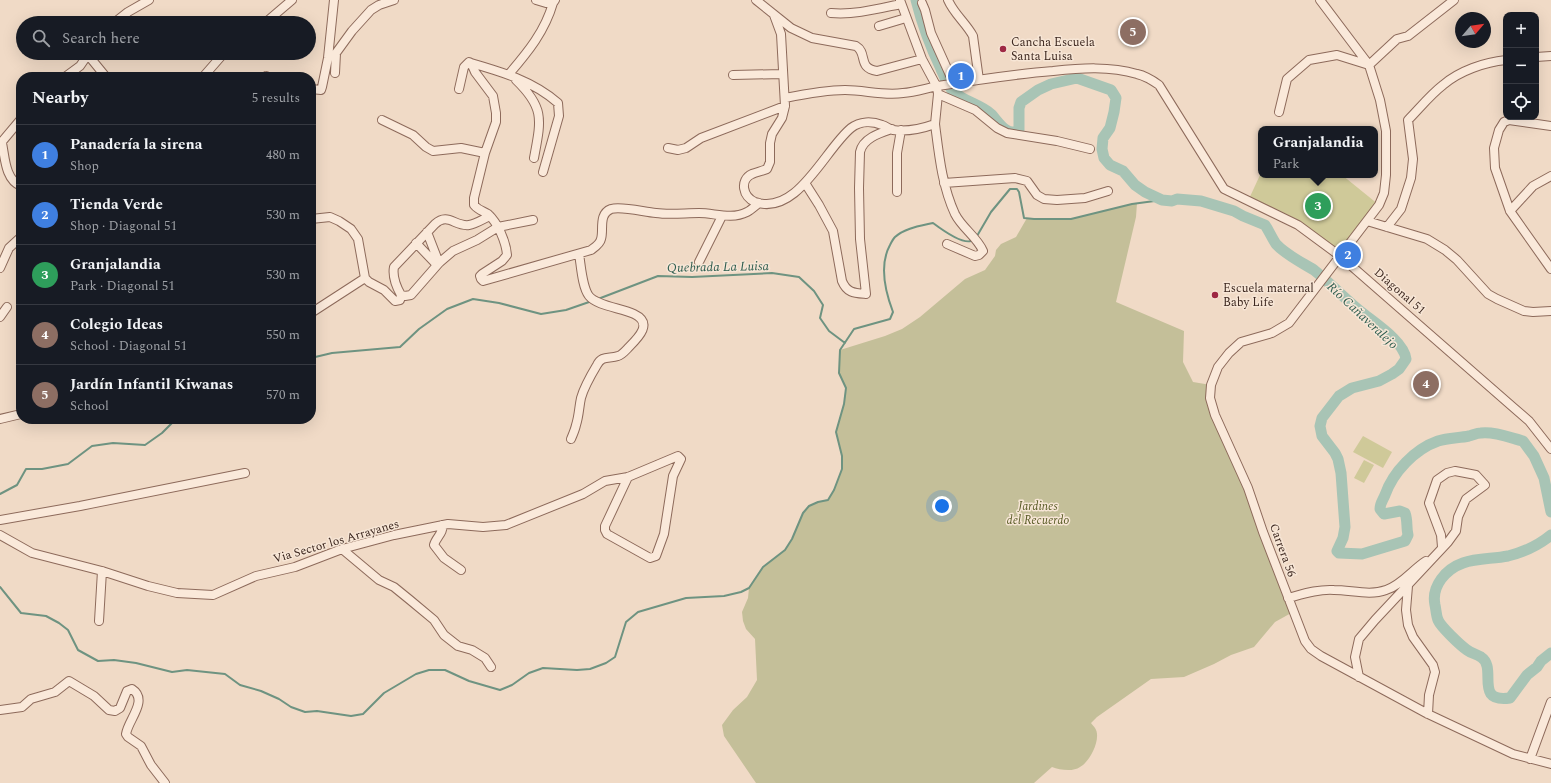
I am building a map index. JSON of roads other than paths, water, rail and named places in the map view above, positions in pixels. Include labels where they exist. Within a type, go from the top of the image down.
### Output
[{"type":"street","points":[[123,16],[149,0]]},
{"type":"street","points":[[273,16],[292,0]]},
{"type":"street","points":[[316,90],[321,90],[328,58],[334,0]]},
{"type":"street","points":[[335,73],[334,64],[336,53],[352,31],[371,10],[379,5],[394,0]]},
{"type":"street","points":[[536,0],[546,3],[554,1]]},
{"type":"street","points":[[756,0],[791,28],[812,38],[856,46],[861,51],[865,66],[870,70],[877,71],[922,59]]},
{"type":"street","points":[[668,148],[678,150],[686,148],[701,138],[785,102],[817,93],[846,90],[891,94],[939,89],[955,84],[979,80],[973,36],[952,10],[948,0]]},
{"type":"street","name":"Carrera 56","points":[[1320,0],[1369,65],[1380,100],[1386,131],[1386,174],[1384,193],[1379,205],[1318,287],[1289,323],[1272,333],[1242,342],[1229,353],[1218,367],[1211,385],[1210,398],[1215,415],[1248,488],[1288,598],[1305,641],[1311,649],[1358,677],[1428,714],[1513,754],[1551,764]]},
{"type":"street","points":[[1279,112],[1287,79],[1309,60],[1337,55],[1369,65],[1397,39],[1408,36],[1454,0]]},
{"type":"street","points":[[509,74],[539,36],[547,22],[554,1]]},
{"type":"street","points":[[831,13],[857,13],[900,2],[922,59],[939,89],[974,110],[1006,133],[1057,141],[1090,149]]},
{"type":"street","points":[[922,3],[931,32],[955,84]]},
{"type":"street","points":[[774,14],[781,34],[782,74],[785,102],[782,118],[772,134],[770,144],[770,162],[767,169],[752,174],[747,178],[743,186],[745,194],[750,200],[759,203],[777,202],[785,198],[805,183],[851,128],[860,123],[871,122],[892,129],[901,130],[918,130],[935,124]]},
{"type":"street","points":[[879,26],[906,18]]},
{"type":"street","points":[[1539,57],[1551,56]]},
{"type":"street","points":[[72,72],[80,66],[84,60]]},
{"type":"street","points":[[93,60],[102,72]]},
{"type":"street","points":[[207,72],[218,60]]},
{"type":"street","points":[[1387,227],[1401,209],[1411,178],[1413,159],[1408,120],[1443,84],[1462,72],[1503,60]]},
{"type":"street","points":[[459,89],[464,67],[468,62],[509,74],[545,92],[558,103],[559,116],[543,172]]},
{"type":"street","points":[[471,63],[475,72],[493,96],[496,122],[485,153],[474,202],[476,208],[490,216],[498,227],[507,250],[507,255],[502,262],[482,274],[481,279],[483,281],[591,250],[598,245],[601,239],[603,218],[606,212],[611,210],[637,210],[658,213],[700,213],[734,216],[747,212],[759,203]]},
{"type":"street","name":"Diagonal 51","points":[[979,80],[1027,73],[1079,68],[1101,68],[1138,74],[1149,78],[1159,85],[1224,189],[1306,230],[1340,256],[1529,421],[1551,449]]},
{"type":"street","points":[[509,74],[528,92],[536,103],[540,126],[534,158]]},
{"type":"street","points":[[734,75],[782,74]]},
{"type":"street","points":[[939,89],[935,124],[944,183],[956,215],[980,245],[983,251],[976,256],[947,244]]},
{"type":"street","points":[[382,120],[413,135],[426,148],[433,151],[461,148],[485,153]]},
{"type":"street","points":[[1551,126],[1509,120],[1504,122],[1494,148],[1495,168],[1510,211],[1551,269]]},
{"type":"street","points":[[16,125],[1,144],[9,175],[13,182],[16,184]]},
{"type":"street","points":[[805,183],[820,205],[833,231],[842,281],[845,287],[849,291],[866,294],[860,239],[860,152],[861,147],[868,139],[892,129]]},
{"type":"street","points":[[897,192],[897,153],[901,130]]},
{"type":"street","points":[[1510,211],[1533,186],[1551,176]]},
{"type":"street","points":[[944,183],[1015,178],[1027,182],[1037,195],[1044,199],[1058,200],[1086,198],[1108,191]]},
{"type":"street","points":[[316,218],[330,217],[351,229],[358,239],[365,278],[369,282],[384,290],[395,301],[400,300],[401,295],[395,283],[393,273],[394,267],[439,220],[446,219],[462,225],[468,225],[490,216]]},
{"type":"street","points":[[699,262],[722,216]]},
{"type":"street","points":[[401,295],[411,295],[438,264],[453,251],[482,238],[498,227],[533,220]]},
{"type":"street","points":[[1367,221],[1426,239],[1445,250],[1457,260],[1488,294],[1497,299],[1524,311],[1551,311]]},
{"type":"street","points":[[427,232],[438,264]]},
{"type":"street","points":[[0,268],[9,248],[16,242]]},
{"type":"street","points":[[416,243],[438,264]]},
{"type":"street","points":[[571,439],[576,426],[581,398],[596,366],[600,360],[618,356],[623,353],[639,337],[643,329],[643,323],[640,318],[634,314],[595,301],[588,296],[579,254]]},
{"type":"street","points":[[316,311],[365,278]]},
{"type":"street","points":[[0,317],[7,307]]},
{"type":"street","points":[[0,419],[16,415]]},
{"type":"street","name":"Via Sector los Arrayanes","points":[[0,535],[32,553],[102,571],[177,593],[213,595],[256,576],[295,567],[342,549],[442,525],[456,524],[483,527],[506,525],[583,494],[605,481],[628,477],[678,456],[681,459],[673,476],[664,534],[656,556],[653,558],[650,558],[607,534],[605,530],[605,526],[628,477]]},
{"type":"street","points":[[1358,677],[1356,657],[1359,639],[1434,558],[1456,531],[1458,517],[1466,499],[1485,485],[1476,475],[1455,471],[1447,473],[1437,480],[1429,503],[1441,535],[1442,547]]},
{"type":"street","points":[[0,520],[80,506],[245,472]]},
{"type":"street","points":[[442,525],[442,531],[435,540],[434,545],[444,558],[461,570]]},
{"type":"street","points":[[342,549],[379,580],[394,587],[434,620],[444,636],[458,646],[472,650],[485,658],[491,666]]},
{"type":"street","points":[[1288,598],[1313,591],[1326,590],[1366,592],[1387,590],[1396,585],[1424,562],[1430,558],[1434,558]]},
{"type":"street","points":[[99,621],[102,571]]},
{"type":"street","points":[[1408,586],[1406,610],[1408,625],[1413,637],[1433,665],[1435,672],[1429,695],[1428,714]]},
{"type":"street","points":[[0,710],[22,707],[31,699],[60,689],[69,681],[94,696],[109,710],[115,711],[120,708],[127,691],[132,689],[136,692],[138,698],[138,708],[126,734],[141,746],[151,765],[165,783]]},
{"type":"street","points":[[1530,759],[1551,702]]},
{"type":"waterway","name":"Río Cañaveralejo","points":[[916,0],[930,43],[950,87],[958,95],[991,114],[1003,128],[1011,132],[1019,130],[1019,108],[1021,102],[1038,90],[1051,84],[1077,78],[1111,90],[1116,98],[1114,112],[1110,128],[1103,138],[1102,149],[1104,158],[1110,165],[1123,171],[1135,185],[1145,192],[1162,200],[1172,201],[1177,199],[1201,201],[1234,211],[1265,225],[1276,244],[1284,252],[1314,270],[1354,306],[1387,332],[1400,345],[1406,359],[1399,369],[1379,381],[1352,388],[1339,396],[1322,418],[1320,426],[1322,436],[1335,453],[1341,473],[1345,527],[1343,538],[1337,551],[1339,553],[1362,554],[1405,541],[1408,535],[1405,513],[1400,511],[1384,514],[1380,509],[1381,503],[1393,478],[1406,462],[1429,445],[1446,439],[1486,433],[1523,441],[1534,456],[1544,478],[1551,512]]},
{"type":"waterway","points":[[977,236],[991,212],[1010,189],[1017,189],[1019,192],[1024,218],[1034,219],[1071,219],[1132,204],[1162,200]]},
{"type":"waterway","points":[[0,587],[21,613],[46,616],[59,623],[68,630],[78,650],[98,661],[114,660],[136,663],[172,672],[187,670],[225,674],[240,685],[261,691],[279,699],[291,707],[305,712],[317,711],[351,716],[363,714],[384,693],[416,674],[429,670],[445,670],[469,681],[500,690],[512,685],[529,673],[543,668],[577,670],[590,669],[606,663],[615,657],[626,622],[638,612],[686,598],[724,596],[741,592],[749,588],[763,567],[785,550],[792,539],[803,513],[809,506],[828,500],[834,490],[842,469],[842,456],[836,432],[844,404],[846,388],[839,373],[840,350],[854,329],[890,319],[893,312],[884,278],[884,269],[887,253],[892,241],[903,231],[933,223],[957,238],[971,241]]},
{"type":"waterway","name":"Quebrada La Luisa","points":[[598,299],[658,276],[692,277],[772,273],[799,277],[814,291],[823,305],[820,318],[829,331],[845,343]]},
{"type":"waterway","name":"Quebrada La Luisa","points":[[316,357],[332,353],[400,347],[419,329],[447,309],[473,299],[499,303],[541,314],[566,310],[592,301]]},
{"type":"waterway","name":"Quebrada La Luisa","points":[[0,494],[17,485],[26,469],[42,469],[68,464],[92,446],[113,443],[145,445],[162,433],[171,424]]},
{"type":"waterway","name":"Río Cañaveralejo","points":[[1551,535],[1536,545],[1514,554],[1474,560],[1463,563],[1451,569],[1441,579],[1435,591],[1434,598],[1437,618],[1443,627],[1464,648],[1481,657],[1486,662],[1488,669],[1489,690],[1492,695],[1499,698],[1510,698],[1527,675],[1551,653]]},
{"type":"place","name":"Jardín Infantil Kiwanas","points":[[1133,32]]},
{"type":"place","name":"Cancha Escuela Santa Luisa","points":[[1003,49]]},
{"type":"place","name":"Panadería la sirena","points":[[961,76]]},
{"type":"place","name":"Granjalandia","points":[[1318,206]]},
{"type":"place","name":"Tienda Verde","points":[[1348,255]]},
{"type":"place","name":"Escuela maternal Baby Life","points":[[1215,295]]},
{"type":"place","name":"Colegio Ideas","points":[[1426,384]]},
{"type":"park label","name":"Jardines del Recuerdo","points":[[1038,513]]}]
